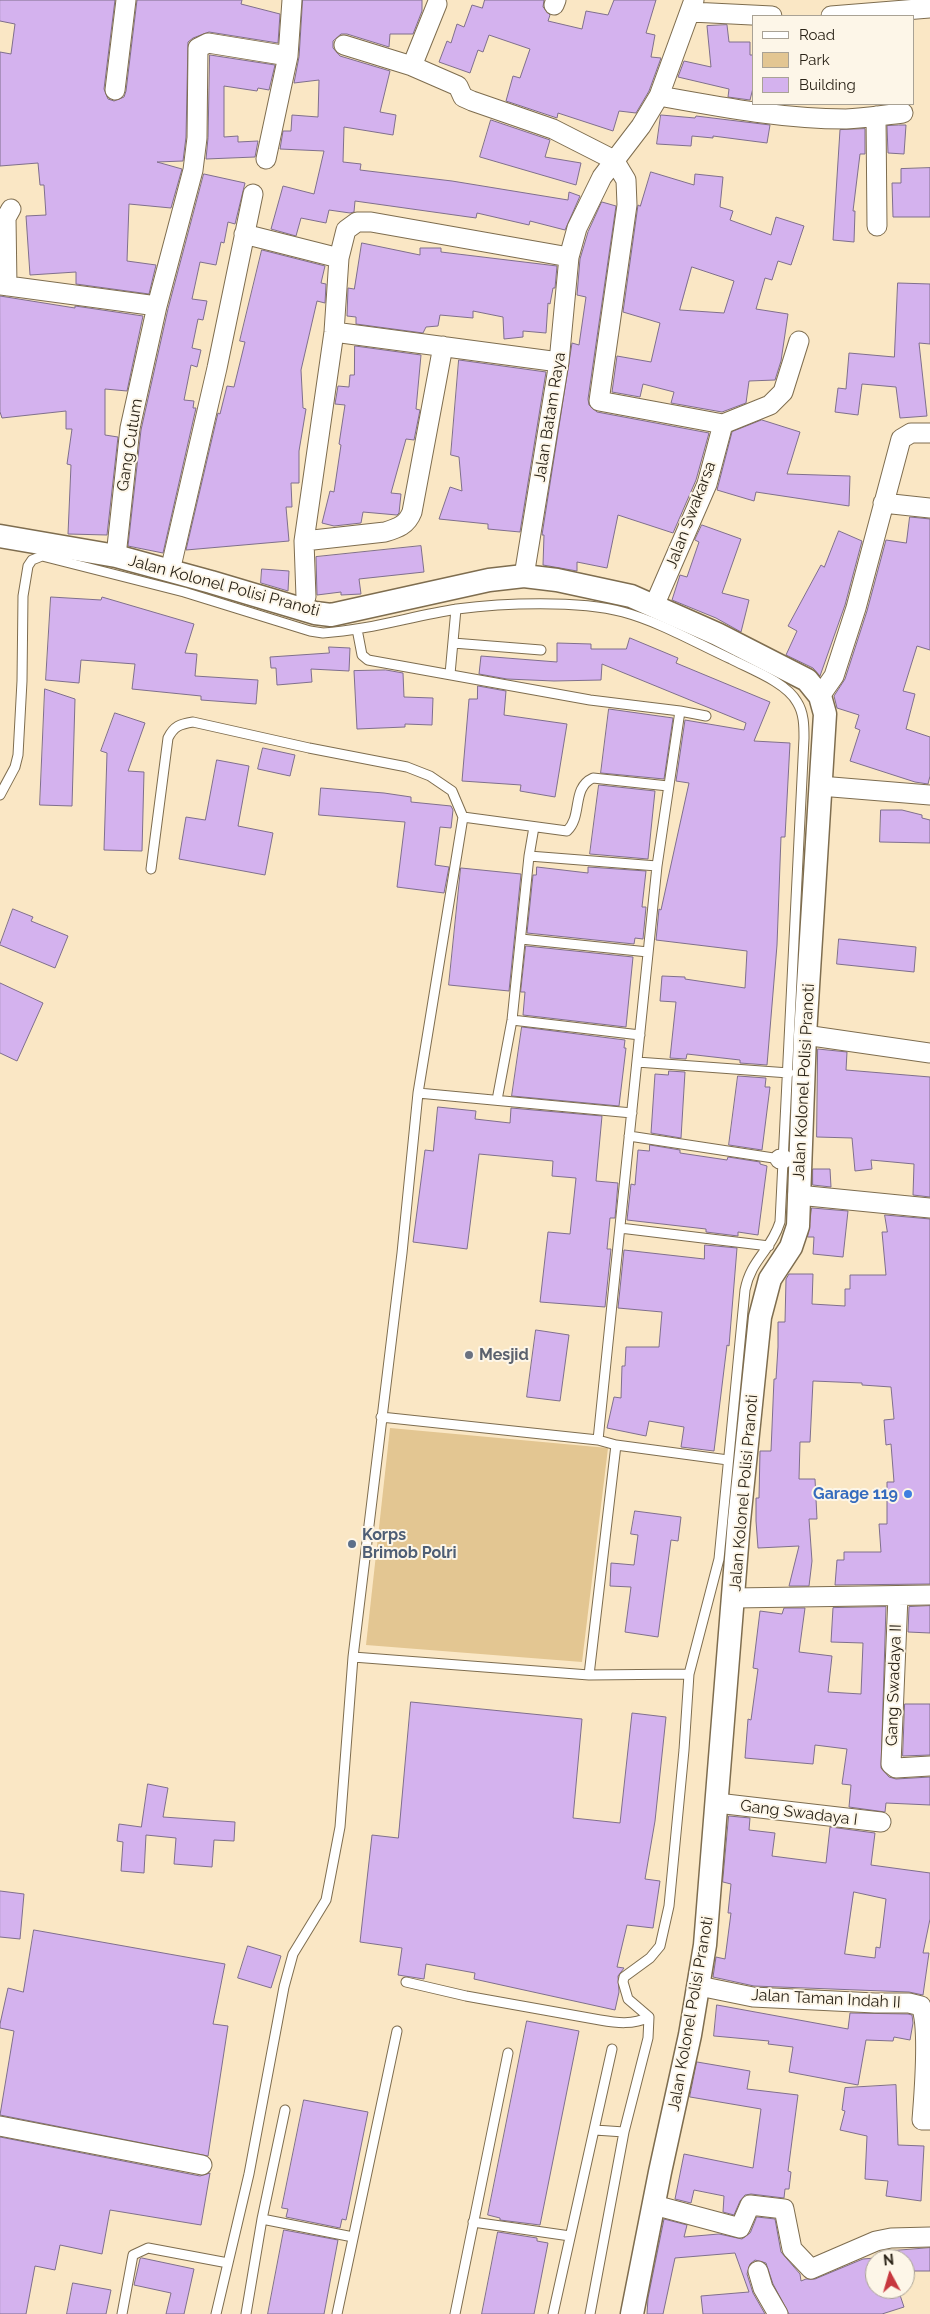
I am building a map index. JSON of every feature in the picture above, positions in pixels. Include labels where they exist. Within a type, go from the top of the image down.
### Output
[{"type":"street","points":[[115,90],[126,0]]},
{"type":"street","points":[[266,159],[288,56],[292,0]]},
{"type":"street","points":[[412,66],[437,4]]},
{"type":"street","points":[[692,6],[764,15]]},
{"type":"street","name":"Jalan Batam Raya","points":[[524,576],[560,362],[569,256],[577,228],[602,176],[641,126],[659,96],[692,6]]},
{"type":"street","points":[[843,15],[930,8]]},
{"type":"street","name":"Gang Cutum","points":[[116,556],[130,428],[157,306],[193,170],[197,138],[198,48],[208,42],[288,56]]},
{"type":"street","points":[[344,45],[412,66],[458,86],[463,97],[553,129],[614,160],[626,180],[627,205],[599,400],[723,424],[770,405],[783,392],[799,341]]},
{"type":"street","points":[[659,96],[752,112],[797,116],[847,118],[903,113]]},
{"type":"street","points":[[876,116],[877,226]]},
{"type":"street","points":[[170,571],[217,368],[253,194]]},
{"type":"street","points":[[11,209],[6,218],[3,286],[157,306]]},
{"type":"street","points":[[306,597],[304,541],[334,332],[339,258],[346,230],[357,222],[371,222],[569,256]]},
{"type":"street","points":[[244,234],[339,258]]},
{"type":"street","points":[[334,332],[560,362]]},
{"type":"street","points":[[304,541],[385,532],[398,528],[409,520],[442,346]]},
{"type":"street","name":"Jalan Swakarsa","points":[[654,606],[707,484],[723,424]]},
{"type":"street","points":[[820,696],[834,676],[856,608],[901,439],[911,433],[930,433]]},
{"type":"street","points":[[883,502],[930,508]]},
{"type":"street","name":"Jalan Kolonel Polisi Pranoti","points":[[0,536],[116,556],[315,613],[331,615],[462,585],[524,576],[611,591],[631,596],[717,634],[807,680],[820,696],[824,714],[804,1035],[798,1226],[795,1238],[770,1279],[760,1317],[716,1803],[710,1908],[690,2035],[632,2314]]},
{"type":"street","points":[[820,786],[930,795]]},
{"type":"street","points":[[804,1035],[930,1053]]},
{"type":"street","points":[[798,1196],[930,1208]]},
{"type":"street","points":[[734,1598],[930,1595]]},
{"type":"street","name":"Gang Swadaya II","points":[[898,1596],[891,1764],[896,1768],[930,1766]]},
{"type":"street","name":"Gang Swadaya I","points":[[716,1803],[881,1822]]},
{"type":"street","name":"Jalan Taman Indah II","points":[[699,1986],[753,1997],[908,2003],[921,2006],[925,2021],[926,2071],[922,2120],[930,2120]]},
{"type":"street","points":[[0,2126],[202,2165]]},
{"type":"street","points":[[654,2205],[740,2228],[750,2205],[784,2210],[792,2249],[811,2268],[883,2240],[908,2236],[930,2237]]},
{"type":"street","points":[[758,2272],[763,2288],[778,2314]]},
{"type":"lane","points":[[0,795],[15,767],[18,754],[22,681],[23,596],[28,566],[37,557],[42,556],[152,583],[310,631],[334,632],[456,609],[523,604],[592,607],[624,612],[673,632],[761,674],[783,688],[797,701],[803,720],[804,738],[796,864],[789,1073],[782,1159],[780,1222],[769,1246],[752,1266],[745,1290],[719,1559],[689,1674],[684,1750],[669,1906],[660,1946],[650,1958],[624,1976],[623,1982],[628,1999],[649,2017]]},
{"type":"lane","points":[[450,674],[456,609]]},
{"type":"lane","points":[[357,629],[362,655],[368,660],[590,700],[706,716]]},
{"type":"lane","points":[[453,643],[541,650]]},
{"type":"lane","points":[[598,1440],[657,866],[680,711]]},
{"type":"lane","points":[[151,869],[168,738],[172,729],[181,724],[193,722],[309,748],[407,767],[430,776],[452,791],[463,817],[418,1093],[402,1253],[353,1657],[340,1827],[326,1900],[293,1954],[284,1987],[249,2174],[216,2314]]},
{"type":"lane","points":[[463,817],[568,831],[573,825],[580,788],[585,781],[593,778],[668,786]]},
{"type":"lane","points":[[497,1100],[512,1020],[529,856],[534,827]]},
{"type":"lane","points":[[529,856],[657,866]]},
{"type":"lane","points":[[521,939],[648,952]]},
{"type":"lane","points":[[512,1020],[640,1035]]},
{"type":"lane","points":[[637,1062],[789,1073]]},
{"type":"lane","points":[[418,1093],[632,1113]]},
{"type":"lane","points":[[629,1136],[782,1159]]},
{"type":"lane","points":[[620,1228],[769,1246]]},
{"type":"lane","points":[[381,1417],[598,1440],[616,1445],[728,1460]]},
{"type":"lane","points":[[589,1675],[616,1445]]},
{"type":"lane","points":[[353,1657],[589,1675],[689,1674]]},
{"type":"lane","points":[[406,1982],[466,1996],[600,2020],[622,2023],[639,2022],[649,2017]]},
{"type":"lane","points":[[590,2314],[624,2132],[648,2038],[649,2017]]},
{"type":"lane","points":[[337,2314],[397,2031]]},
{"type":"lane","points":[[553,2314],[612,2049]]},
{"type":"lane","points":[[455,2314],[508,2053]]},
{"type":"lane","points":[[246,2314],[262,2219],[285,2110]]},
{"type":"lane","points":[[595,2130],[624,2132]]},
{"type":"lane","points":[[262,2219],[353,2236]]},
{"type":"lane","points":[[473,2222],[570,2236]]},
{"type":"lane","points":[[122,2314],[133,2255],[140,2250],[148,2248],[228,2263]]},
{"type":"green space","points":[[390,1428],[608,1448],[582,1662],[366,1645]]},
{"type":"building","points":[[0,0],[115,0],[104,89],[108,99],[114,101],[124,97],[126,91],[137,0],[242,0],[241,4],[280,14],[278,43],[209,32],[188,42],[186,137],[183,161],[157,162],[182,169],[171,208],[129,204],[127,261],[156,265],[149,294],[76,284],[76,272],[30,275],[26,216],[46,215],[44,185],[40,185],[38,163],[0,166],[0,52],[11,54],[15,24],[0,21]]},
{"type":"building","points":[[303,0],[422,0],[422,11],[413,34],[390,34],[389,47],[347,34],[341,34],[333,41],[333,48],[340,56],[390,71],[380,112],[396,115],[393,135],[344,127],[343,162],[361,164],[360,170],[452,181],[568,200],[569,192],[580,196],[565,230],[530,221],[529,225],[477,213],[476,218],[355,201],[354,212],[329,210],[326,223],[301,218],[296,236],[271,229],[283,186],[314,194],[324,151],[280,149],[283,131],[291,131],[292,115],[318,117],[319,80],[294,83],[299,57]]},
{"type":"building","points":[[485,0],[544,0],[543,7],[550,15],[548,21],[582,29],[586,11],[608,15],[614,0],[656,0],[646,33],[655,35],[651,57],[661,58],[649,91],[636,113],[619,111],[613,131],[558,113],[557,118],[506,101],[513,76],[520,78],[530,49],[489,35],[483,52],[478,50],[470,73],[439,62],[447,41],[451,43],[457,24],[464,27],[472,5],[482,8]]},
{"type":"building","points":[[727,25],[729,42],[750,42],[752,92],[750,100],[728,97],[729,89],[678,77],[684,61],[711,67],[707,26]]},
{"type":"building","points":[[210,55],[275,65],[269,90],[258,88],[257,91],[224,86],[224,137],[238,136],[238,142],[258,141],[255,157],[206,159]]},
{"type":"building","points":[[661,115],[695,118],[696,116],[770,125],[767,143],[713,136],[713,138],[692,136],[691,146],[657,144]]},
{"type":"building","points":[[491,120],[550,140],[545,157],[581,163],[576,185],[480,157]]},
{"type":"building","points":[[906,125],[904,154],[888,153],[887,126]]},
{"type":"building","points":[[865,129],[865,154],[860,154],[853,211],[855,211],[854,242],[833,240],[840,130]]},
{"type":"building","points":[[930,168],[930,217],[893,217],[892,183],[901,183],[901,169]]},
{"type":"building","points":[[651,172],[694,185],[695,174],[723,177],[720,207],[733,211],[730,220],[771,235],[776,217],[804,226],[791,265],[778,261],[772,280],[765,278],[756,309],[788,314],[781,361],[775,380],[749,381],[746,403],[722,412],[671,403],[674,392],[643,384],[640,397],[612,392],[617,356],[651,362],[660,323],[623,312],[638,205],[640,206]],"holes":[[[692,267],[734,281],[724,313],[680,310]]]},
{"type":"building","points":[[204,174],[245,183],[235,224],[228,222],[224,243],[221,242],[216,265],[200,262],[192,299],[207,301],[203,320],[198,319],[192,348],[201,350],[197,367],[191,365],[184,400],[194,401],[193,408],[196,408],[163,553],[128,546],[141,430],[168,309]]},
{"type":"building","points":[[602,202],[616,206],[588,399],[589,405],[597,412],[709,433],[696,480],[673,533],[618,515],[607,568],[577,562],[577,571],[543,565],[544,535],[542,535],[572,343],[579,345],[586,297],[577,295],[580,259],[588,232]]},
{"type":"building","points":[[362,243],[420,255],[420,248],[441,248],[441,252],[557,266],[555,288],[553,288],[550,304],[548,303],[546,333],[523,331],[523,337],[504,339],[503,317],[473,311],[473,318],[440,315],[438,326],[426,327],[423,333],[356,324],[356,317],[347,316],[348,288],[354,289]]},
{"type":"building","points":[[262,250],[325,266],[321,283],[326,284],[325,303],[317,301],[301,370],[303,408],[306,409],[299,451],[299,483],[291,483],[292,507],[286,507],[289,541],[186,550],[218,413],[220,414],[227,386],[234,387],[245,342],[240,341]]},
{"type":"building","points":[[898,283],[930,284],[930,344],[919,343],[927,416],[900,418],[896,387],[862,384],[858,415],[835,412],[838,388],[846,389],[849,353],[894,357]]},
{"type":"building","points":[[0,296],[143,316],[127,391],[105,389],[105,435],[118,437],[107,535],[68,534],[71,465],[67,464],[72,429],[66,429],[66,411],[2,418],[0,412]]},
{"type":"building","points":[[355,346],[421,355],[416,409],[420,410],[414,440],[406,439],[391,493],[401,494],[399,513],[397,515],[363,512],[361,523],[334,526],[322,523],[330,491],[334,492],[341,445],[339,444],[345,405],[335,404],[338,386],[349,387],[350,375],[354,375]]},
{"type":"building","points":[[459,360],[546,372],[520,532],[488,529],[488,524],[439,519],[450,487],[462,491],[459,457],[451,455]]},
{"type":"building","points":[[762,420],[800,432],[787,474],[850,476],[849,506],[756,492],[754,501],[717,490],[732,432]]},
{"type":"building","points":[[910,517],[930,519],[930,650],[917,646],[903,691],[915,694],[906,729],[930,737],[930,776],[928,784],[915,782],[850,761],[860,730],[855,728],[859,715],[837,708],[834,696],[845,679],[867,611],[886,540],[906,543]]},
{"type":"building","points":[[702,525],[741,539],[722,593],[749,600],[741,632],[716,618],[672,600],[680,575],[687,577],[699,542],[695,540]]},
{"type":"building","points":[[839,531],[862,541],[845,605],[820,676],[813,668],[786,655],[797,631],[788,626],[821,565],[824,567]]},
{"type":"building","points":[[421,546],[424,572],[359,579],[361,594],[341,595],[341,592],[317,595],[316,557]]},
{"type":"building","points":[[262,569],[289,571],[288,591],[261,583]]},
{"type":"building","points":[[51,597],[101,600],[102,597],[194,624],[185,653],[197,654],[195,676],[258,680],[256,704],[201,700],[201,696],[132,689],[135,664],[81,660],[79,683],[46,680]]},
{"type":"building","points":[[630,638],[678,658],[676,663],[770,702],[754,741],[790,743],[785,837],[781,837],[777,945],[767,1065],[740,1063],[740,1060],[687,1054],[686,1059],[670,1058],[676,1002],[660,1001],[662,976],[685,977],[685,979],[745,988],[747,951],[656,940],[659,909],[661,910],[689,783],[676,781],[685,720],[744,730],[746,723],[602,664],[601,680],[507,679],[479,674],[481,656],[557,662],[557,643],[591,644],[591,649],[626,649]]},
{"type":"building","points":[[329,647],[350,648],[349,671],[311,669],[312,682],[277,685],[276,668],[271,668],[270,657],[329,653]]},
{"type":"building","points":[[386,670],[403,673],[404,697],[433,698],[432,725],[405,724],[405,727],[357,729],[354,671]]},
{"type":"building","points":[[478,686],[506,691],[504,715],[567,724],[555,797],[520,791],[521,785],[462,781],[469,699],[477,699]]},
{"type":"building","points":[[45,689],[75,699],[72,806],[40,805]]},
{"type":"building","points":[[609,709],[673,718],[664,779],[601,773]]},
{"type":"building","points":[[115,713],[145,723],[128,771],[144,772],[142,851],[104,850],[107,753],[101,751]]},
{"type":"building","points":[[263,748],[295,755],[290,776],[258,769]]},
{"type":"building","points":[[217,760],[249,766],[238,826],[273,833],[265,875],[179,859],[186,817],[205,820]]},
{"type":"building","points":[[599,785],[655,791],[648,859],[590,854]]},
{"type":"building","points":[[321,788],[384,793],[411,797],[411,802],[451,806],[453,810],[451,828],[440,827],[435,865],[449,867],[444,893],[397,887],[405,822],[319,815]]},
{"type":"building","points":[[881,810],[902,810],[922,815],[922,818],[930,820],[930,843],[880,842]]},
{"type":"building","points":[[537,867],[588,873],[588,867],[646,871],[642,907],[646,907],[643,939],[635,938],[634,944],[527,933],[533,875],[536,875]]},
{"type":"building","points":[[461,868],[521,874],[509,991],[449,985]]},
{"type":"building","points":[[13,909],[33,917],[31,921],[68,936],[55,968],[0,945]]},
{"type":"building","points":[[839,939],[916,947],[914,972],[837,964]]},
{"type":"building","points":[[526,946],[633,957],[626,1027],[523,1015],[525,992],[521,992]]},
{"type":"building","points":[[0,983],[43,1003],[17,1061],[0,1053]]},
{"type":"building","points":[[522,1027],[625,1040],[624,1048],[626,1048],[619,1106],[512,1096]]},
{"type":"building","points":[[818,1049],[847,1052],[846,1070],[930,1077],[930,1197],[913,1195],[914,1164],[871,1160],[872,1169],[855,1171],[852,1138],[817,1137]]},
{"type":"building","points":[[669,1071],[685,1072],[681,1138],[651,1133],[655,1074],[668,1075]]},
{"type":"building","points":[[738,1076],[766,1078],[765,1087],[770,1087],[762,1150],[729,1145]]},
{"type":"building","points":[[438,1107],[476,1111],[475,1119],[510,1123],[511,1108],[602,1116],[596,1181],[618,1183],[615,1218],[610,1218],[607,1249],[611,1249],[605,1307],[540,1302],[548,1232],[570,1234],[576,1178],[552,1176],[553,1161],[479,1154],[467,1249],[413,1242],[425,1150],[433,1151]]},
{"type":"building","points":[[650,1145],[680,1150],[680,1153],[727,1160],[728,1157],[760,1162],[760,1164],[767,1166],[758,1235],[738,1232],[738,1236],[706,1232],[706,1229],[627,1220],[631,1184],[635,1185],[638,1150],[649,1151]]},
{"type":"building","points":[[813,1169],[830,1169],[831,1187],[813,1185]]},
{"type":"building","points":[[812,1208],[848,1211],[843,1257],[813,1254],[814,1237],[808,1237]]},
{"type":"building","points":[[885,1215],[930,1219],[930,1584],[835,1585],[837,1560],[844,1560],[844,1552],[881,1552],[879,1524],[887,1524],[887,1482],[894,1482],[891,1444],[886,1445],[884,1420],[894,1419],[891,1387],[862,1385],[862,1383],[813,1381],[810,1442],[800,1442],[799,1479],[815,1479],[817,1519],[809,1519],[812,1561],[809,1586],[789,1586],[799,1546],[758,1548],[756,1521],[756,1498],[759,1498],[760,1451],[771,1451],[778,1322],[785,1322],[786,1279],[789,1274],[813,1274],[812,1304],[845,1306],[845,1289],[850,1289],[850,1275],[886,1275],[882,1232],[887,1232]]},
{"type":"building","points":[[705,1245],[737,1248],[729,1346],[727,1345],[714,1451],[681,1447],[684,1427],[649,1421],[646,1436],[607,1428],[614,1397],[621,1398],[622,1366],[625,1366],[626,1347],[659,1347],[662,1312],[618,1308],[624,1250],[704,1259]]},
{"type":"building","points":[[536,1330],[569,1335],[560,1401],[527,1397]]},
{"type":"building","points":[[635,1511],[681,1517],[678,1541],[671,1540],[658,1637],[625,1632],[631,1587],[610,1586],[611,1563],[634,1565],[638,1535],[631,1534]]},
{"type":"building","points":[[930,1606],[930,1633],[908,1632],[909,1607]]},
{"type":"building","points":[[886,1607],[881,1768],[889,1777],[896,1779],[930,1777],[930,1805],[886,1803],[885,1812],[849,1807],[851,1785],[842,1784],[847,1749],[815,1745],[813,1764],[745,1758],[748,1719],[751,1720],[758,1669],[753,1668],[760,1611],[782,1614],[784,1608],[805,1608],[799,1652],[832,1656],[828,1692],[861,1694],[863,1643],[831,1642],[833,1608]]},
{"type":"building","points":[[411,1702],[582,1719],[573,1818],[620,1823],[632,1713],[666,1717],[655,1821],[645,1879],[660,1881],[653,1928],[627,1925],[617,1967],[624,1968],[618,1976],[619,1992],[615,2010],[474,1979],[475,1973],[426,1964],[424,1979],[398,1975],[402,1948],[360,1942],[372,1835],[398,1838]]},
{"type":"building","points":[[905,1704],[930,1704],[930,1755],[903,1756]]},
{"type":"building","points":[[148,1784],[168,1788],[163,1817],[235,1822],[234,1841],[214,1840],[212,1867],[174,1864],[176,1838],[146,1835],[144,1873],[121,1871],[123,1842],[117,1841],[119,1824],[141,1827]]},
{"type":"building","points":[[729,1816],[750,1818],[749,1830],[775,1833],[772,1856],[826,1863],[830,1827],[875,1833],[871,1865],[930,1873],[930,1919],[923,1953],[929,1953],[923,1995],[909,1992],[754,1986],[713,1977],[716,1957],[725,1959],[731,1913],[728,1913],[731,1884],[723,1882]],"holes":[[[854,1892],[886,1899],[880,1948],[876,1947],[875,1958],[845,1954]]]},
{"type":"building","points":[[0,1891],[24,1894],[20,1939],[0,1937]]},
{"type":"building","points":[[34,1930],[225,1964],[213,2024],[228,2026],[208,2156],[0,2115],[14,2031],[0,2028],[0,2024],[8,1988],[23,1992]]},
{"type":"building","points":[[248,1946],[281,1956],[271,1988],[238,1978]]},
{"type":"building","points":[[717,2005],[848,2029],[850,2013],[908,2014],[912,2015],[913,2023],[910,2040],[894,2037],[893,2041],[866,2040],[858,2085],[789,2072],[793,2047],[768,2044],[769,2041],[714,2036]]},
{"type":"building","points":[[527,2021],[579,2031],[540,2225],[500,2220],[500,2218],[488,2215]]},
{"type":"building","points":[[697,2062],[750,2071],[747,2089],[798,2095],[788,2171],[791,2172],[789,2189],[785,2189],[784,2198],[745,2195],[734,2215],[723,2212],[724,2196],[694,2190],[691,2203],[675,2199],[684,2154],[753,2168],[761,2109],[690,2097]]},
{"type":"building","points":[[896,2085],[898,2145],[924,2146],[921,2201],[886,2196],[888,2181],[865,2179],[867,2136],[840,2130],[845,2111],[842,2110],[845,2088]]},
{"type":"building","points":[[304,2100],[368,2112],[346,2220],[342,2219],[340,2228],[286,2217],[288,2209],[282,2208]]},
{"type":"building","points":[[0,2137],[200,2176],[210,2173],[201,2225],[110,2210],[102,2254],[60,2245],[55,2270],[35,2266],[26,2314],[0,2314]]},
{"type":"building","points":[[757,2217],[775,2219],[781,2252],[800,2274],[801,2281],[815,2279],[865,2259],[865,2299],[901,2299],[904,2307],[882,2314],[789,2314],[773,2284],[766,2263],[755,2260],[750,2264],[747,2274],[753,2293],[765,2314],[703,2314],[701,2296],[749,2292],[735,2253],[675,2258],[663,2314],[647,2314],[648,2298],[664,2219],[687,2225],[684,2237],[719,2234],[742,2239],[750,2233]]},
{"type":"building","points":[[284,2230],[338,2240],[324,2314],[268,2314]]},
{"type":"building","points":[[498,2232],[537,2238],[537,2241],[548,2243],[534,2314],[482,2314]]},
{"type":"building","points":[[930,2248],[930,2271],[915,2271],[915,2249]]},
{"type":"building","points":[[140,2259],[194,2269],[184,2314],[166,2314],[171,2293],[134,2285]]},
{"type":"building","points":[[73,2283],[111,2290],[106,2314],[67,2314]]},
{"type":"place","name":"Mesjid","points":[[469,1355]]},
{"type":"place","name":"Garage 119","points":[[908,1494]]},
{"type":"place","name":"Korps Brimob Polri","points":[[352,1544]]}]
